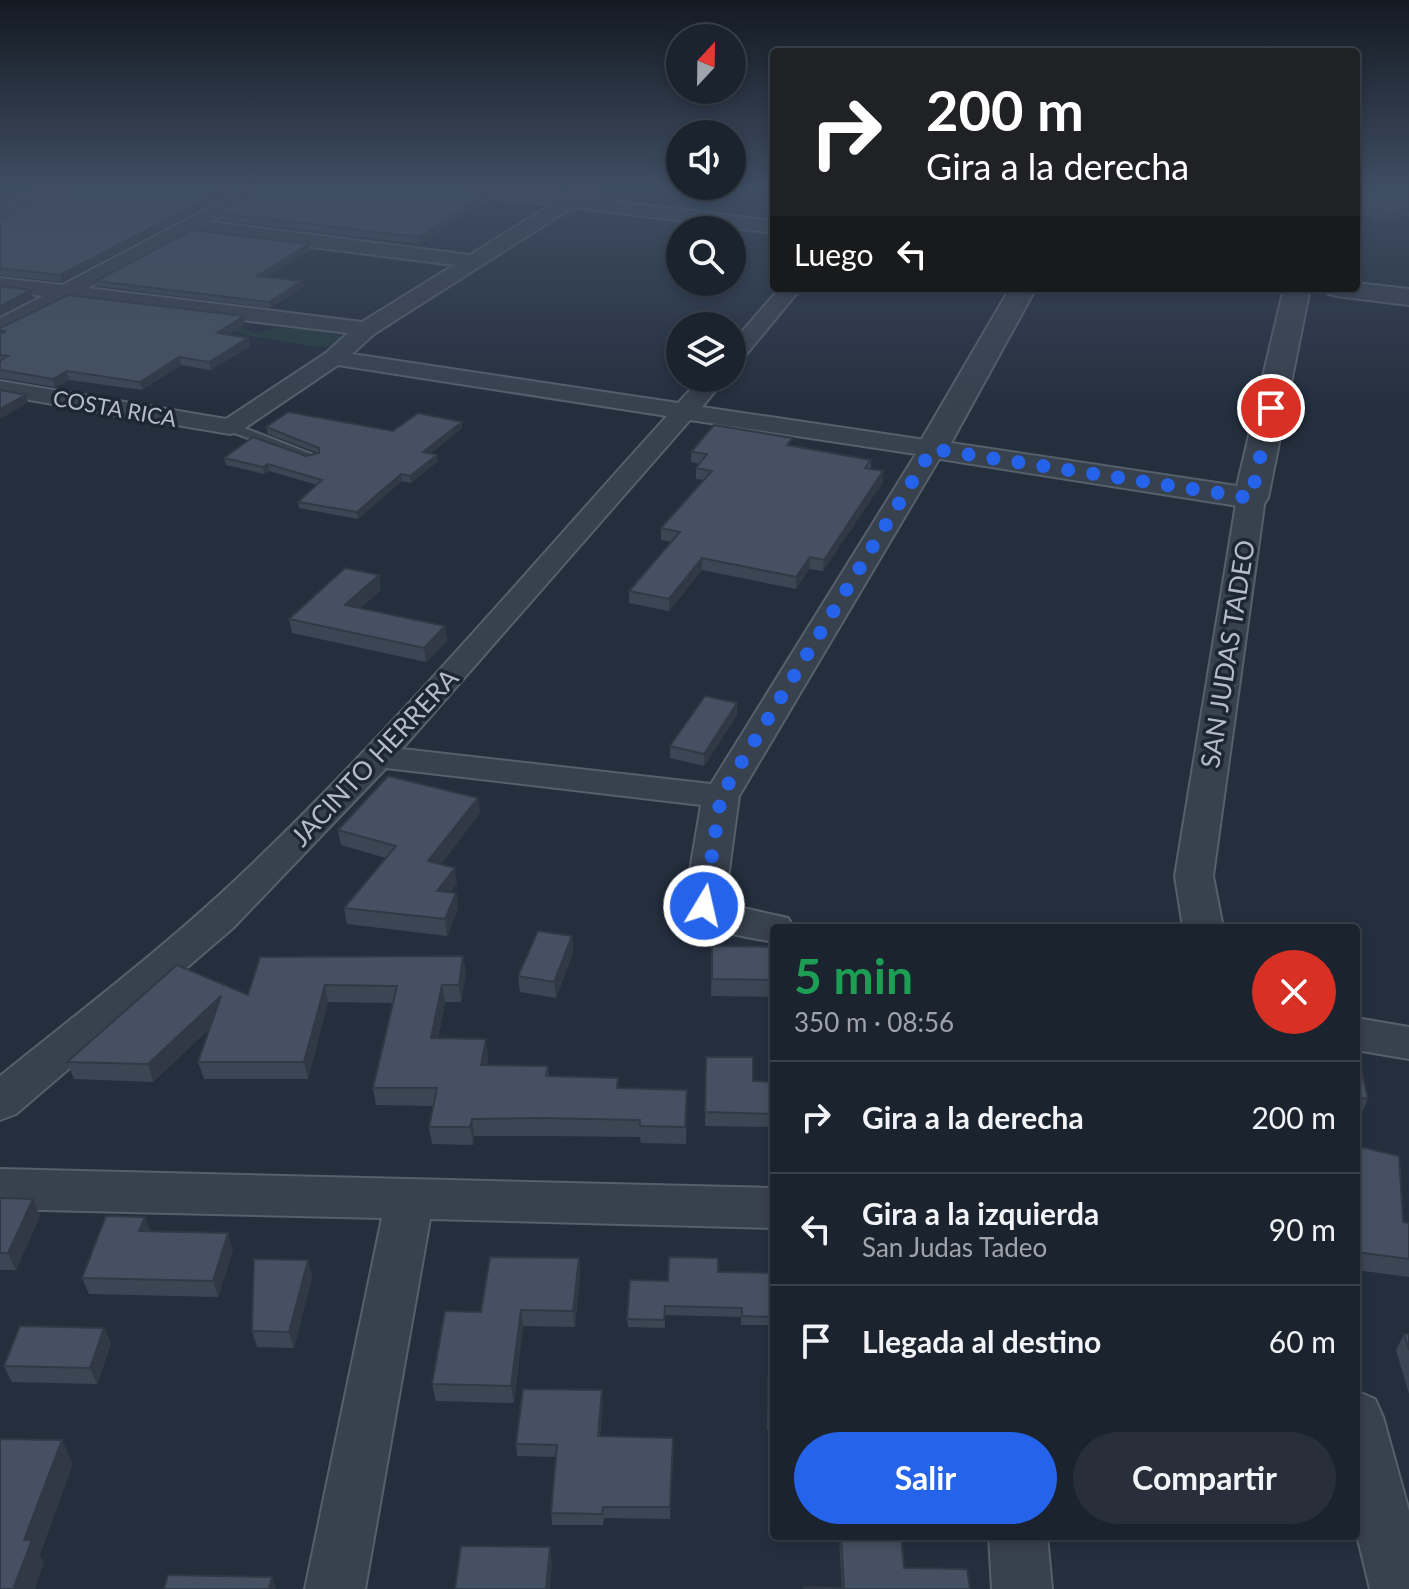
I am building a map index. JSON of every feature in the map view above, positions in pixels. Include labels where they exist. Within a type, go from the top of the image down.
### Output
[{"type":"street","points":[[0,327],[121,260]]},
{"type":"street","points":[[461,260],[475,262]]},
{"type":"street","points":[[230,427],[334,358],[366,329],[478,260]]},
{"type":"street","points":[[0,284],[366,329]]},
{"type":"street","points":[[1360,291],[1409,297]]},
{"type":"street","points":[[746,341],[788,292]]},
{"type":"street","points":[[770,927],[733,920],[704,906],[721,796],[932,449],[1021,292]]},
{"type":"street","name":"SAN JUDAS TADEO","points":[[1202,924],[1194,876],[1251,498],[1296,292]]},
{"type":"street","points":[[334,358],[1251,498]]},
{"type":"street","name":"COSTA RICA","points":[[0,388],[230,427]]},
{"type":"street","name":"JACINTO HERRERA","points":[[0,1102],[219,918],[377,757],[702,392]]},
{"type":"street","points":[[377,757],[721,796]]},
{"type":"street","points":[[1360,1035],[1409,1043]]},
{"type":"street","points":[[0,1189],[770,1208]]},
{"type":"street","points":[[335,1589],[410,1199]]},
{"type":"street","points":[[1360,1433],[1400,1589]]},
{"type":"street","points":[[1018,1540],[1022,1589]]},
{"type":"lane","points":[[230,427],[313,457]]},
{"type":"green space","points":[[237,324],[257,333],[298,329],[341,336],[344,341],[317,347],[245,335],[232,330]]},
{"type":"building","points":[[0,260],[89,260],[60,275],[0,268]]},
{"type":"building","points":[[135,260],[283,260],[257,276],[302,281],[269,302],[96,281]]},
{"type":"building","points":[[0,286],[31,290],[0,306]]},
{"type":"building","points":[[68,295],[244,316],[217,333],[248,338],[209,362],[179,357],[140,382],[67,371],[53,379],[0,370],[0,361],[8,356],[0,355],[0,334],[6,331],[0,331],[0,328]]},
{"type":"building","points":[[0,390],[26,395],[0,409]]},
{"type":"building","points":[[288,412],[393,431],[418,413],[462,422],[423,452],[437,455],[410,476],[401,474],[357,512],[298,502],[322,480],[268,464],[263,467],[224,458],[253,437],[306,456],[319,453],[319,448],[266,427]]},
{"type":"building","points":[[714,425],[793,438],[787,445],[871,460],[865,468],[883,471],[824,560],[810,557],[796,577],[702,558],[669,599],[629,591],[680,532],[661,528],[712,471],[696,468],[707,454],[691,452]]},
{"type":"building","points":[[345,568],[379,575],[345,605],[445,626],[424,648],[289,619]]},
{"type":"building","points":[[705,696],[737,703],[704,754],[670,746]]},
{"type":"building","points":[[388,776],[478,798],[428,861],[455,868],[437,891],[456,893],[445,919],[344,908],[396,846],[338,830]]},
{"type":"building","points":[[538,931],[572,936],[554,982],[518,976]]},
{"type":"building","points":[[712,946],[770,947],[770,980],[712,979]]},
{"type":"building","points":[[463,956],[459,985],[442,985],[431,1038],[486,1039],[481,1065],[548,1066],[546,1076],[618,1078],[617,1088],[687,1090],[685,1127],[640,1126],[640,1120],[541,1118],[472,1119],[470,1127],[429,1127],[437,1088],[373,1088],[397,986],[325,985],[304,1062],[198,1062],[221,996],[148,1064],[67,1062],[177,965],[248,995],[260,957]]},
{"type":"building","points":[[706,1057],[753,1057],[753,1081],[770,1082],[770,1114],[705,1112]]},
{"type":"building","points":[[1360,1063],[1368,1099],[1360,1098]]},
{"type":"building","points":[[1360,1147],[1399,1156],[1403,1222],[1409,1223],[1409,1259],[1360,1253]]},
{"type":"building","points":[[0,1198],[33,1199],[8,1253],[0,1253]]},
{"type":"building","points":[[106,1216],[145,1217],[139,1231],[228,1233],[213,1281],[82,1278]]},
{"type":"building","points":[[490,1257],[579,1258],[573,1311],[521,1310],[511,1386],[432,1384],[445,1311],[481,1312]]},
{"type":"building","points":[[669,1257],[718,1258],[718,1272],[770,1273],[770,1317],[742,1316],[742,1308],[665,1306],[664,1320],[627,1319],[630,1280],[668,1281]]},
{"type":"building","points":[[254,1259],[308,1260],[289,1332],[252,1331]]},
{"type":"building","points":[[20,1326],[104,1328],[90,1368],[4,1366]]},
{"type":"building","points":[[768,1379],[770,1379],[770,1413]]},
{"type":"building","points":[[523,1389],[602,1390],[598,1436],[673,1438],[670,1507],[603,1507],[602,1514],[551,1513],[557,1445],[516,1444]]},
{"type":"building","points":[[0,1439],[62,1440],[24,1540],[32,1540],[13,1589],[0,1589]]},
{"type":"building","points":[[841,1540],[901,1540],[904,1568],[967,1569],[970,1589],[804,1589],[804,1587],[844,1588]]},
{"type":"building","points":[[461,1546],[550,1547],[546,1589],[455,1589]]},
{"type":"building","points":[[168,1575],[272,1577],[269,1589],[164,1589]]},
{"type":"route","points":[[704,906],[721,796],[932,449],[1251,498],[1271,408]]}]
